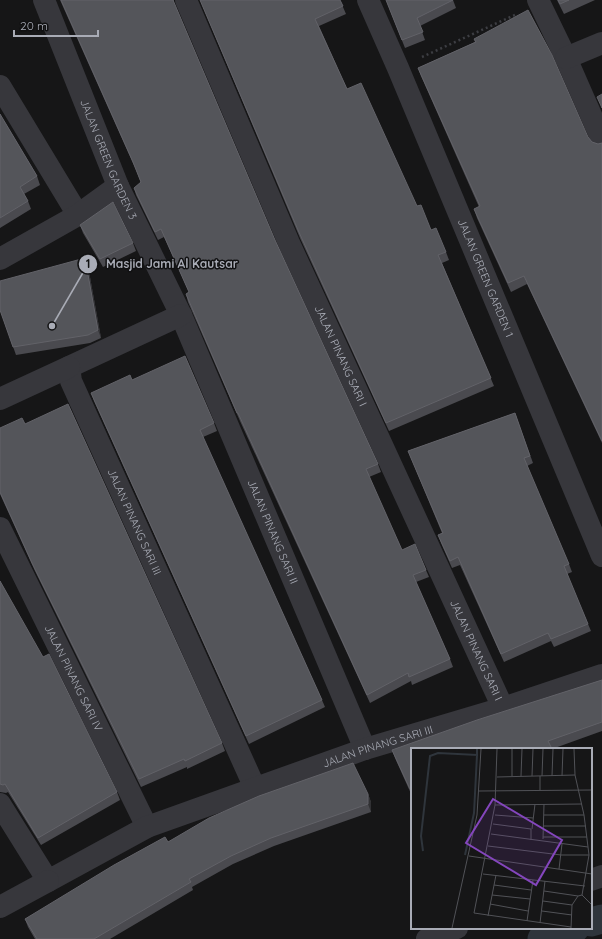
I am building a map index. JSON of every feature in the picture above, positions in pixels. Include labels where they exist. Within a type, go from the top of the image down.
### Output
[{"type":"street","name":"JALAN GREEN GARDEN 3","points":[[44,0],[118,186],[181,315]]},
{"type":"street","name":"JALAN PINANG SARI I","points":[[186,0],[289,243],[503,708]]},
{"type":"street","name":"JALAN GREEN GARDEN 1","points":[[368,0],[398,68],[602,556]]},
{"type":"street","points":[[539,2],[566,58],[602,140]]},
{"type":"street","points":[[566,58],[602,43]]},
{"type":"street","points":[[0,86],[78,214]]},
{"type":"street","points":[[0,259],[78,214],[118,186]]},
{"type":"street","points":[[0,399],[181,315]]},
{"type":"street","name":"JALAN PINANG SARI II","points":[[181,315],[365,749]]},
{"type":"street","name":"JALAN PINANG SARI III","points":[[69,366],[71,381],[255,788]]},
{"type":"street","name":"JALAN PINANG SARI IV","points":[[0,528],[147,827]]},
{"type":"street","points":[[503,708],[602,675]]},
{"type":"street","name":"JALAN PINANG SARI III","points":[[0,907],[147,827],[365,749],[503,708]]},
{"type":"street","points":[[0,804],[48,881]]},
{"type":"street","points":[[592,880],[602,876]]},
{"type":"street","points":[[427,939],[454,929]]},
{"type":"path","points":[[398,68],[539,2]]},
{"type":"building","points":[[61,0],[173,0],[275,240],[378,464],[366,469],[402,550],[415,544],[426,570],[413,575],[450,659],[409,677],[408,673],[367,695],[237,413],[186,294],[189,292],[161,229],[155,232],[134,188],[141,182]]},
{"type":"building","points":[[200,0],[340,0],[343,6],[315,19],[347,89],[361,83],[417,206],[421,205],[431,230],[436,228],[446,252],[438,255],[491,378],[386,423],[298,230]]},
{"type":"building","points":[[386,0],[453,0],[417,18],[423,32],[402,40]]},
{"type":"building","points":[[558,0],[569,0],[560,4]]},
{"type":"building","points":[[528,10],[552,55],[588,137],[592,142],[598,144],[602,143],[602,441],[524,276],[508,283],[474,209],[480,206],[418,68],[476,42],[474,39]]},
{"type":"building","points":[[602,94],[602,108],[597,97]]},
{"type":"building","points":[[0,114],[37,176],[20,187],[28,201],[0,218]]},
{"type":"building","points":[[113,202],[133,243],[100,259],[80,225]]},
{"type":"building","points":[[85,258],[98,330],[88,335],[13,347],[0,310],[0,281]]},
{"type":"building","points":[[185,356],[214,423],[200,430],[322,700],[246,736],[91,393],[130,375],[132,380]]},
{"type":"building","points":[[68,404],[222,743],[185,761],[184,759],[139,779],[32,563],[0,492],[0,428],[22,418],[25,424]]},
{"type":"building","points":[[515,413],[530,456],[524,458],[569,564],[564,566],[588,624],[551,639],[548,633],[501,654],[458,557],[450,561],[438,535],[443,533],[408,451]]},
{"type":"building","points":[[0,581],[43,657],[49,654],[117,792],[38,838],[5,784],[0,784]]},
{"type":"building","points":[[602,680],[602,722],[548,741],[552,748],[411,748],[410,789],[392,750],[477,720]]},
{"type":"building","points":[[353,763],[368,794],[368,804],[271,838],[231,856],[189,879],[191,882],[94,939],[37,939],[25,919],[114,865],[165,837],[168,842],[209,818],[259,796]]},
{"type":"waterway","points":[[592,922],[602,919]]},
{"type":"waterway","points":[[542,939],[572,929]]},
{"type":"place","name":"Masjid Jami Al Kautsar","points":[[52,326]]}]
